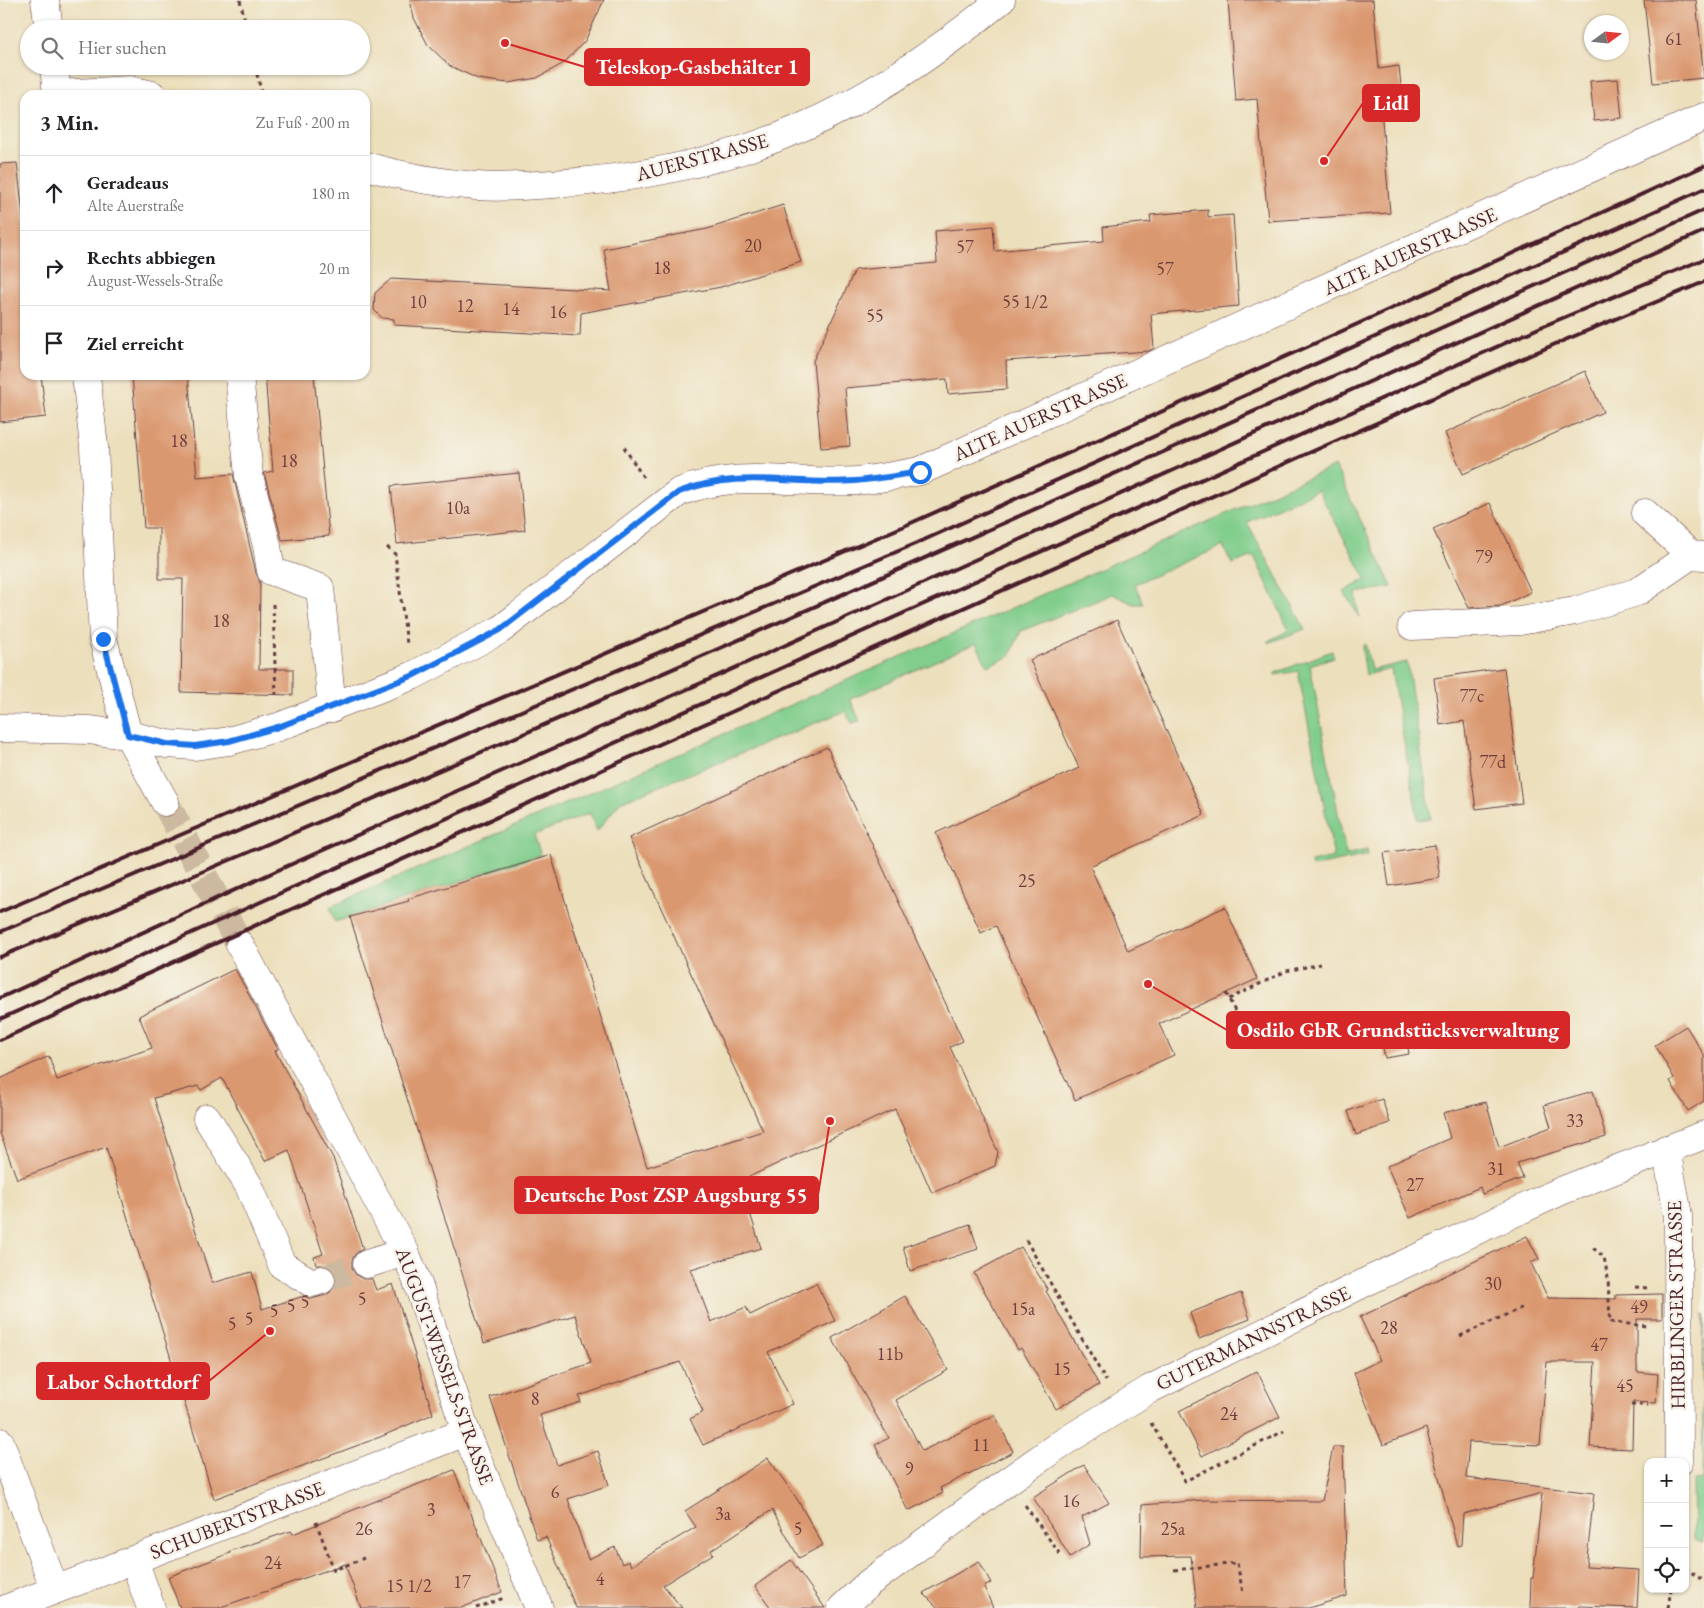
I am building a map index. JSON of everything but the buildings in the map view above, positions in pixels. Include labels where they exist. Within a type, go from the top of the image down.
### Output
[{"type":"street","points":[[45,0],[48,20]]},
{"type":"street","name":"AUERSTRASSE","points":[[370,167],[399,175],[477,186],[594,181],[641,176],[684,166],[740,150],[798,130],[870,92],[957,37],[1001,0]]},
{"type":"street","points":[[55,75],[57,90]]},
{"type":"street","name":"ALTE AUERSTRASSE","points":[[0,728],[79,730],[128,735],[167,744],[195,746],[229,741],[278,727],[332,708],[412,676],[500,630],[679,492],[703,483],[719,480],[753,478],[854,481],[920,472],[1704,117]]},
{"type":"street","points":[[87,380],[94,447],[103,639],[128,735],[165,802]]},
{"type":"street","points":[[239,380],[249,476],[268,546],[271,571],[320,588],[332,708]]},
{"type":"street","points":[[1412,626],[1520,621],[1575,612],[1637,592],[1698,555],[1645,513]]},
{"type":"street","name":"AUGUST-WESSELS-STRASSE","points":[[240,945],[405,1252],[417,1281],[466,1432],[539,1608]]},
{"type":"street","points":[[207,1118],[249,1186],[282,1265],[312,1283],[321,1280]]},
{"type":"street","name":"GUTERMANNSTRASSE","points":[[842,1608],[869,1583],[1008,1481],[1059,1445],[1128,1402],[1370,1280],[1561,1191],[1704,1135]]},
{"type":"street","name":"HIRBLINGER STRASSE","points":[[1666,1149],[1678,1215],[1680,1458]]},
{"type":"street","points":[[367,1264],[405,1252]]},
{"type":"street","name":"SCHUBERTSTRASSE","points":[[8,1608],[466,1432]]},
{"type":"street","points":[[0,1442],[55,1590]]},
{"type":"street","points":[[134,1560],[151,1608]]},
{"type":"path","points":[[240,0],[245,20]]},
{"type":"path","points":[[257,75],[261,90]]},
{"type":"path","points":[[624,447],[661,505]]},
{"type":"path","points":[[387,547],[395,554],[412,676]]},
{"type":"path","points":[[271,571],[276,694]]},
{"type":"path","points":[[1229,999],[1286,971],[1321,964]]},
{"type":"path","points":[[1226,993],[1247,1036]]},
{"type":"path","points":[[1026,1240],[1128,1402],[1185,1481],[1284,1431]]},
{"type":"path","points":[[1593,1248],[1604,1257],[1608,1278],[1610,1322],[1678,1327]]},
{"type":"path","points":[[1460,1336],[1523,1307]]},
{"type":"path","points":[[1008,1481],[1062,1557]]},
{"type":"path","points":[[306,1494],[334,1570],[364,1558]]},
{"type":"path","points":[[1174,1570],[1237,1563],[1243,1592]]},
{"type":"path","points":[[1689,1571],[1704,1581]]},
{"type":"path","points":[[1668,1608],[1670,1593]]},
{"type":"green space","points":[[1335,466],[1392,587],[1356,593],[1359,617],[1344,592],[1366,579],[1318,490],[1247,522],[1305,629],[1268,643],[1268,641],[1289,630],[1254,556],[1232,564],[1223,546],[1135,584],[1143,604],[1133,604],[1113,594],[1021,631],[1010,656],[987,666],[976,643],[850,699],[860,721],[852,723],[845,711],[620,802],[597,831],[590,813],[534,835],[541,855],[335,922],[330,907]]},
{"type":"green space","points":[[1365,643],[1371,670],[1407,662],[1431,818],[1418,820],[1391,669],[1366,675],[1362,648]]},
{"type":"green space","points":[[1332,651],[1334,657],[1310,665],[1346,855],[1367,850],[1368,855],[1312,867],[1311,862],[1334,857],[1298,671],[1275,675],[1275,673]]},
{"type":"green space","points":[[1704,1314],[1704,1542],[1694,1539],[1693,1481],[1702,1480]]},
{"type":"tunnel","points":[[165,802],[240,945]]},
{"type":"tunnel","points":[[321,1280],[367,1264]]},
{"type":"railway","points":[[0,912],[902,527],[1307,347],[1704,166]]},
{"type":"railway","points":[[0,932],[915,544],[1704,189]]},
{"type":"railway","points":[[0,957],[641,683],[1704,210]]},
{"type":"railway","points":[[0,998],[276,871],[717,676],[1704,231]]},
{"type":"railway","points":[[0,1019],[1541,327],[1704,259]]},
{"type":"railway","points":[[0,1040],[1302,456],[1553,345],[1704,282]]},
{"type":"place","name":"Teleskop-Gasbehälter 1","points":[[505,43]]},
{"type":"place","name":"Lidl","points":[[1324,161]]},
{"type":"place","name":"Osdilo GbR Grundstücksverwaltung","points":[[1148,984]]},
{"type":"place","name":"Deutsche Post ZSP Augsburg 55","points":[[830,1121]]},
{"type":"place","name":"Labor Schottdorf","points":[[270,1331]]},
{"type":"route","points":[[103,639],[128,735],[167,744],[195,746],[229,741],[278,727],[332,708],[412,676],[450,658],[500,630],[679,492],[703,483],[728,479],[854,481],[920,472]]}]
